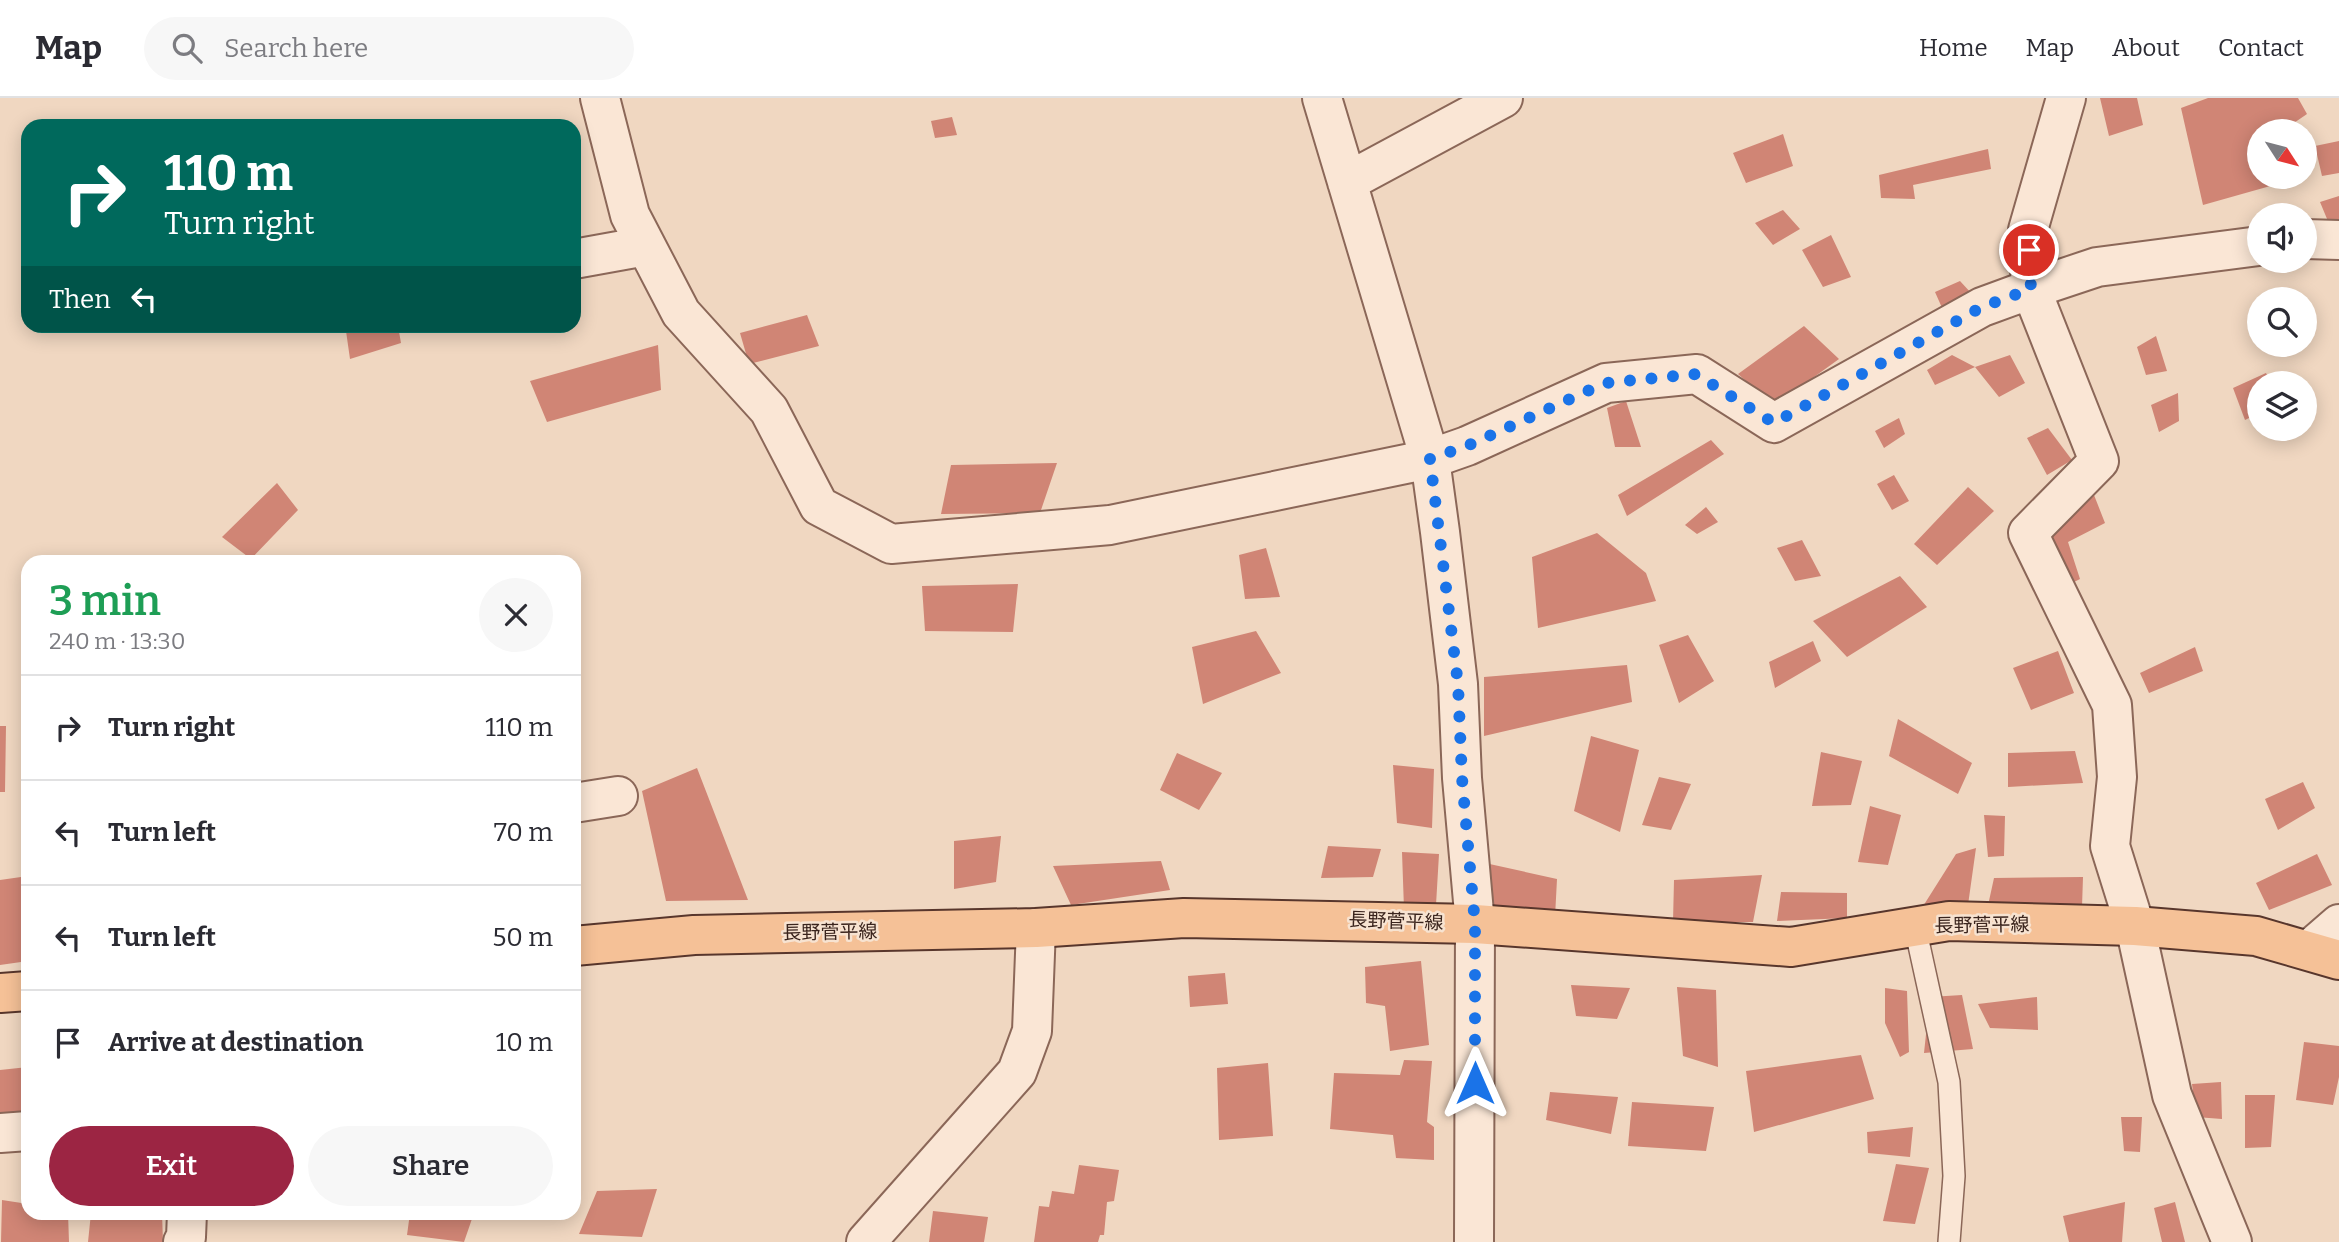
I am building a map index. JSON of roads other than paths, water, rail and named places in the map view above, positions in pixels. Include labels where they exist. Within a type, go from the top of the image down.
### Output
[{"type":"main road","name":"長野菅平線","points":[[581,945],[694,935],[1036,928],[1184,918],[1475,924],[1791,947],[1950,921],[2135,926],[2256,936],[2324,955]]},
{"type":"main road","points":[[0,993],[21,992]]},
{"type":"street","points":[[600,98],[629,215],[681,313],[769,410],[819,506],[891,544],[1110,524],[1430,459],[1467,446],[1605,383],[1696,374],[1774,423],[1982,307],[2097,267],[2247,248]]},
{"type":"street","points":[[1322,98],[1430,459],[1458,684],[1462,778],[1475,924],[1474,1242]]},
{"type":"street","points":[[1347,182],[1503,98]]},
{"type":"street","points":[[2066,98],[2028,230],[2031,289],[2099,461],[2028,533],[2112,705],[2117,777],[2110,846],[2135,926],[2172,1096],[2232,1242]]},
{"type":"street","points":[[2317,239],[2339,240]]},
{"type":"street","points":[[581,257],[646,246]]},
{"type":"street","points":[[581,802],[618,796]]},
{"type":"street","points":[[2324,955],[2339,924]]},
{"type":"street","points":[[866,1242],[1017,1072],[1032,1031],[1036,928]]},
{"type":"street","points":[[0,1133],[21,1132]]},
{"type":"street","points":[[183,1242],[186,1237],[187,1220]]},
{"type":"lane","points":[[1915,927],[1949,1082],[1954,1176],[1949,1242]]}]
